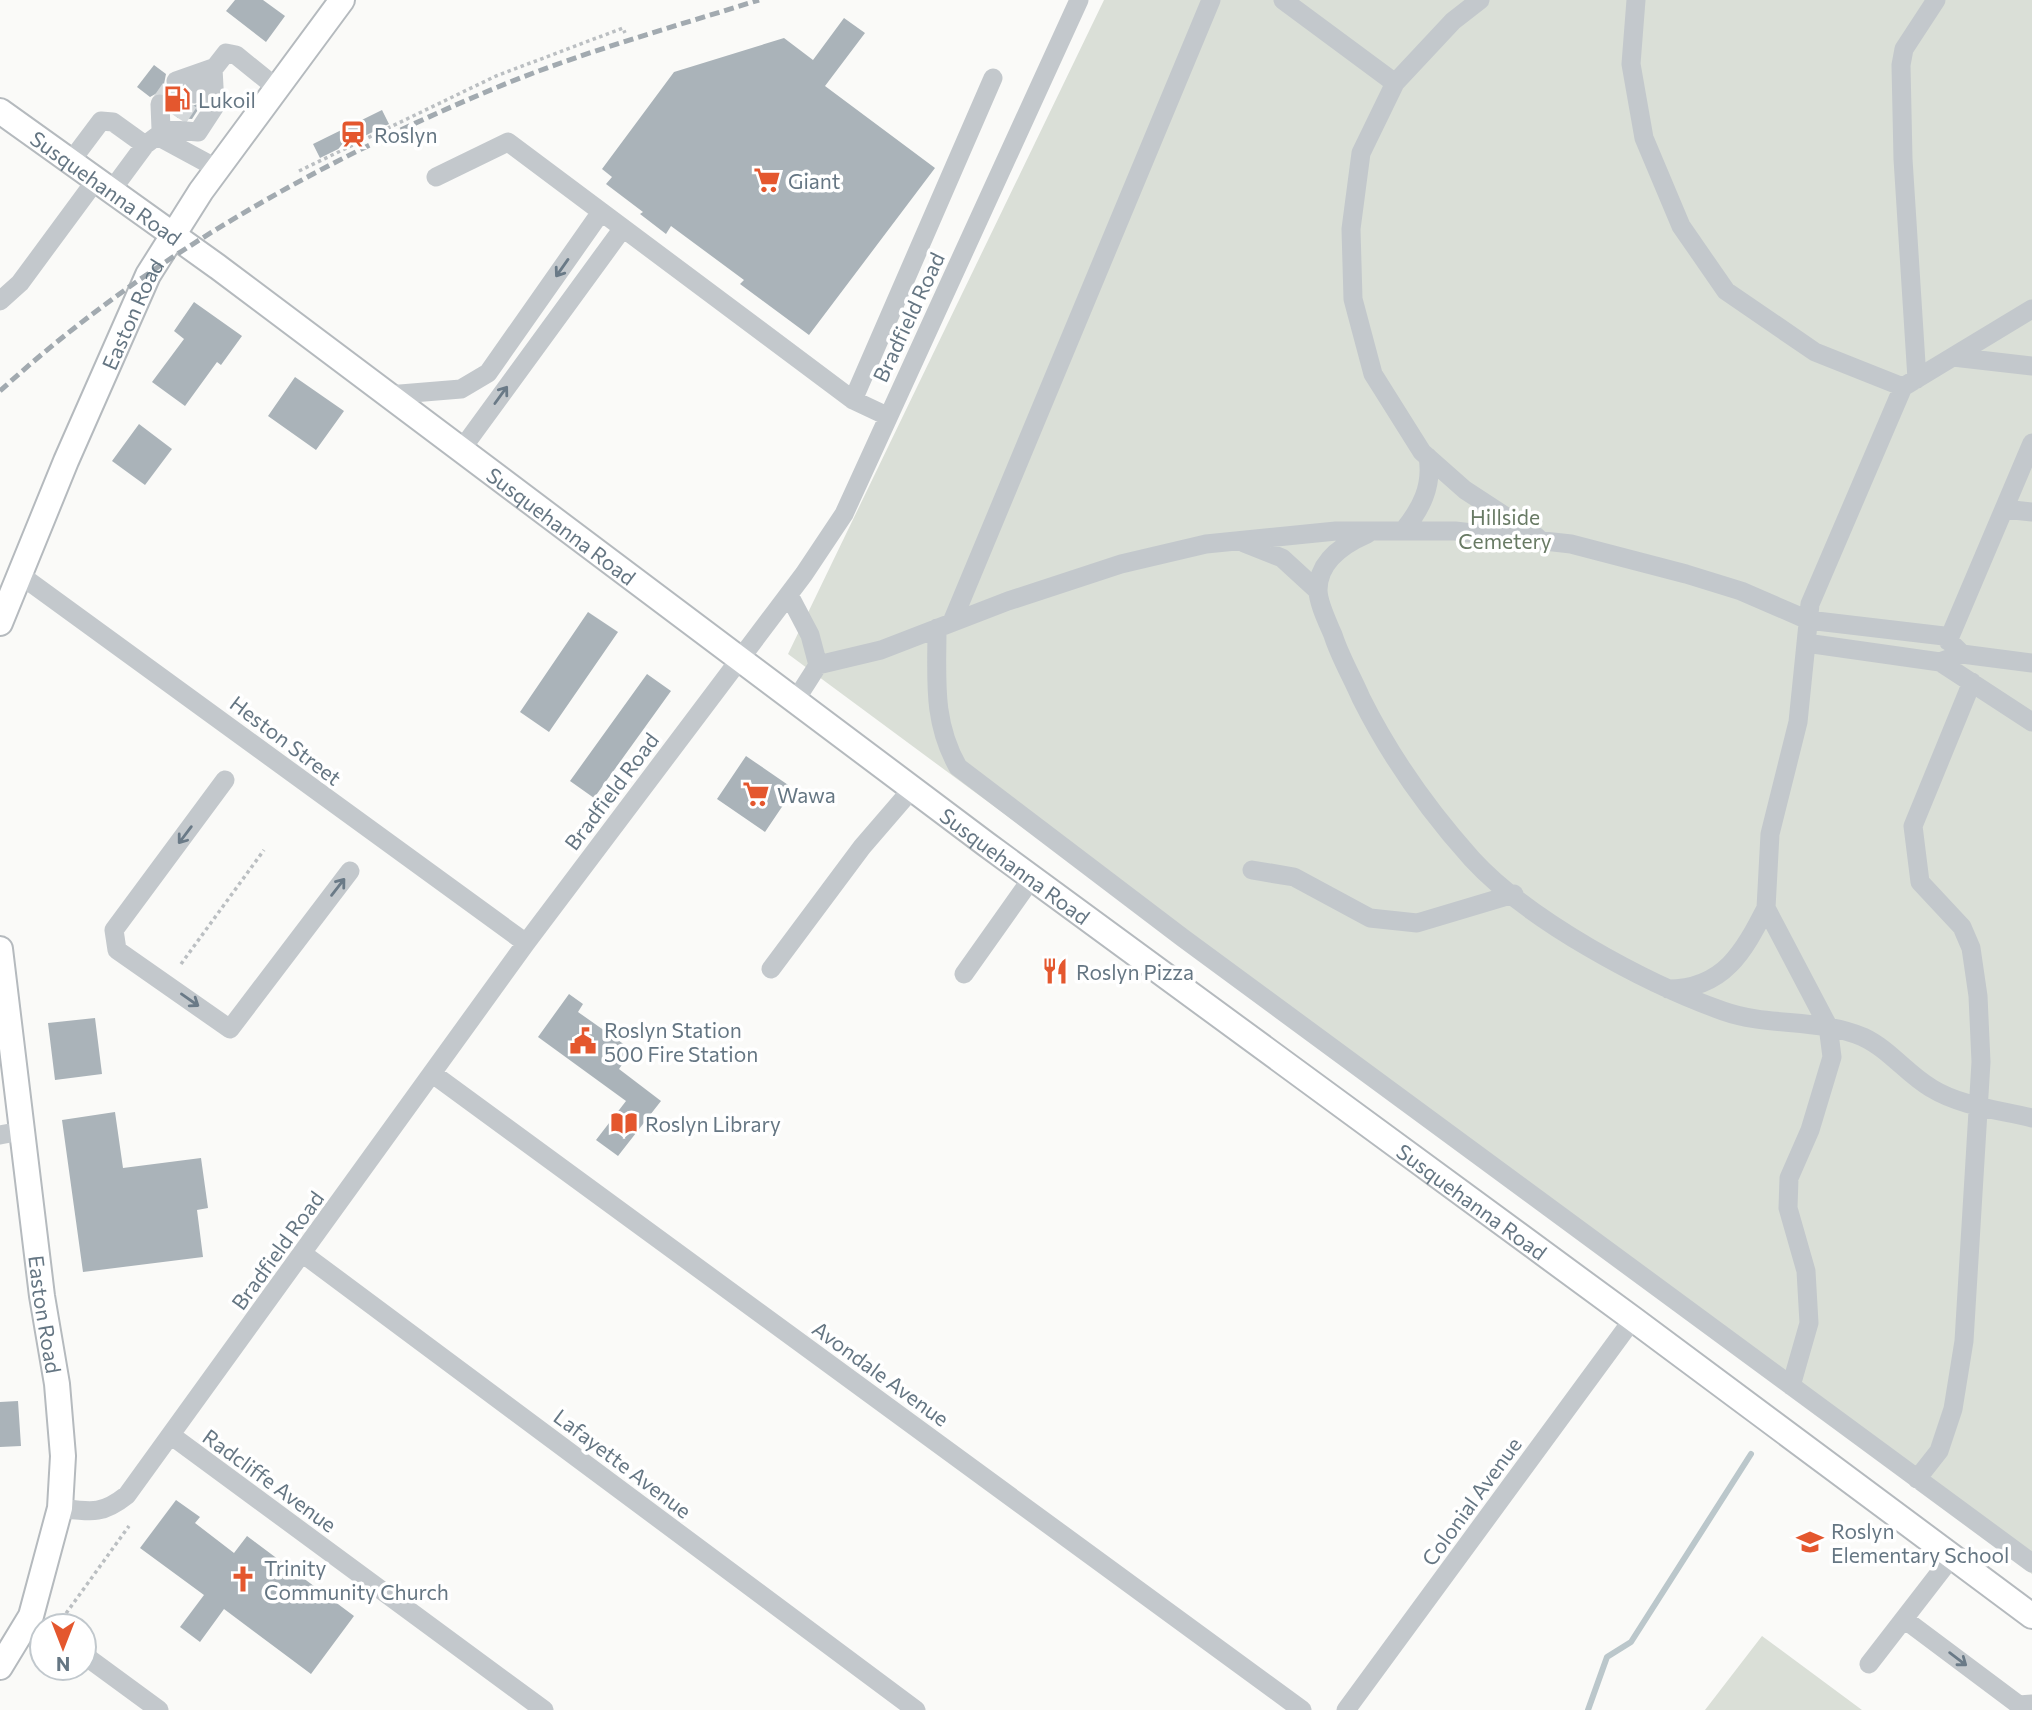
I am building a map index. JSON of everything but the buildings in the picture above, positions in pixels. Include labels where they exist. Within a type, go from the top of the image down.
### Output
[{"type":"main road","name":"Easton Road","points":[[0,622],[131,310],[171,236],[342,0]]},
{"type":"main road","name":"Susquehanna Road","points":[[0,111],[171,236],[218,267],[912,789],[2032,1616]]},
{"type":"main road","name":"Easton Road","points":[[0,949],[10,1133],[61,1416],[63,1456],[60,1508],[47,1612]]},
{"type":"main road","name":"Easton Road","points":[[0,1667],[28,1638]]},
{"type":"street","name":"Bradfield Road","points":[[60,1508],[109,1510],[127,1495],[526,943],[789,595],[844,514],[1079,0]]},
{"type":"street","points":[[1211,0],[944,625],[937,716],[947,748],[958,768],[1172,930],[2032,1563]]},
{"type":"street","points":[[1283,0],[1395,83]]},
{"type":"street","points":[[1480,0],[1453,21],[1395,83],[1362,153],[1351,229],[1353,299],[1373,374],[1428,457],[1465,490],[1542,541]]},
{"type":"street","points":[[1636,0],[1631,64],[1644,138],[1681,226],[1726,291],[1815,352],[1910,383],[2032,309]]},
{"type":"street","points":[[1668,989],[1707,980],[1728,967],[1743,952],[1766,908],[1769,834],[1798,722],[1810,604],[1910,383],[1902,65],[1904,49],[1936,0]]},
{"type":"street","points":[[194,94],[226,53],[236,55],[278,89]]},
{"type":"street","points":[[176,81],[213,68]]},
{"type":"street","points":[[155,137],[198,132],[215,106],[213,68]]},
{"type":"street","points":[[853,400],[993,78]]},
{"type":"street","points":[[155,137],[160,104]]},
{"type":"street","points":[[0,301],[20,283],[104,185],[178,118]]},
{"type":"street","points":[[71,162],[101,121],[113,122],[155,137],[218,169]]},
{"type":"street","points":[[436,177],[508,142],[853,400],[887,416]]},
{"type":"street","points":[[388,395],[461,389],[488,373],[601,212]]},
{"type":"street","points":[[461,450],[623,229]]},
{"type":"street","points":[[1954,357],[2032,366]]},
{"type":"street","points":[[1940,662],[1955,647],[2004,509],[2032,443]]},
{"type":"street","points":[[1403,531],[1427,491],[1428,457]]},
{"type":"street","points":[[2004,509],[2032,512]]},
{"type":"street","points":[[795,701],[818,665],[881,650],[944,625],[1121,564],[1206,544],[1336,531],[1455,531],[1571,544],[1686,574],[1741,592],[1808,620],[1944,636],[1955,647],[2032,663]]},
{"type":"street","points":[[1318,591],[1325,568],[1333,555],[1348,542],[1372,531]]},
{"type":"street","points":[[1232,541],[1256,546],[1282,558],[1318,591],[1336,644],[1377,730],[1419,795],[1473,860],[1548,922],[1668,989],[1726,1012],[1828,1026],[1864,1038],[1931,1088],[1978,1105],[2032,1118]]},
{"type":"street","name":"Heston Street","points":[[19,574],[526,943]]},
{"type":"street","points":[[789,595],[810,635],[818,665]]},
{"type":"street","points":[[1806,643],[1940,662],[2032,722]]},
{"type":"street","points":[[1917,1479],[1939,1451],[1953,1409],[1964,1341],[1978,1105],[1978,996],[1971,948],[1962,928],[1920,882],[1913,826],[1972,682]]},
{"type":"street","points":[[225,780],[114,930],[117,950],[230,1029],[350,871]]},
{"type":"street","points":[[771,970],[862,847],[912,789]]},
{"type":"street","points":[[1252,870],[1294,877],[1370,918],[1417,923],[1514,894]]},
{"type":"street","points":[[964,974],[1032,878]]},
{"type":"street","points":[[1766,908],[1828,1026],[1832,1057],[1810,1130],[1789,1178],[1788,1208],[1806,1271],[1809,1322],[1791,1386]]},
{"type":"street","name":"Avondale Avenue","points":[[433,1074],[1302,1710]]},
{"type":"street","name":"Lafayette Avenue","points":[[302,1253],[916,1710]]},
{"type":"street","name":"Colonial Avenue","points":[[1346,1710],[1633,1319]]},
{"type":"street","name":"Radcliffe Avenue","points":[[172,1436],[544,1710]]},
{"type":"street","points":[[1869,1664],[1951,1558]]},
{"type":"street","points":[[1904,1619],[2019,1705],[2032,1704]]},
{"type":"street","points":[[98,1665],[159,1710]]},
{"type":"path","points":[[299,171],[496,76],[623,28],[625,33]]},
{"type":"path","points":[[181,964],[264,850]]},
{"type":"path","points":[[53,1612],[129,1526]]},
{"type":"green space","name":"Hillside Cemetery","points":[[1104,0],[2032,0],[2032,1574],[788,654]]},
{"type":"green space","points":[[1762,1636],[1862,1710],[1705,1710]]},
{"type":"waterway","points":[[1588,1710],[1607,1657],[1631,1642],[1751,1454]]},
{"type":"tunnel","points":[[160,104],[176,81]]},
{"type":"tunnel","points":[[178,118],[194,94]]},
{"type":"railway","points":[[0,391],[112,299],[172,258],[233,219],[361,149],[525,76],[759,0]]},
{"type":"place","name":"Lukoil","points":[[177,99]]},
{"type":"place","name":"Roslyn","points":[[353,134]]},
{"type":"place","name":"Giant","points":[[767,180]]},
{"type":"place","name":"Wawa","points":[[756,794]]},
{"type":"place","name":"Roslyn Pizza","points":[[1055,971]]},
{"type":"place","name":"Roslyn Station 500 Fire Station","points":[[583,1041]]},
{"type":"place","name":"Roslyn Library","points":[[624,1123]]},
{"type":"place","name":"Roslyn Elementary School","points":[[1810,1542]]},
{"type":"place","name":"Trinity Community Church","points":[[243,1579]]}]
